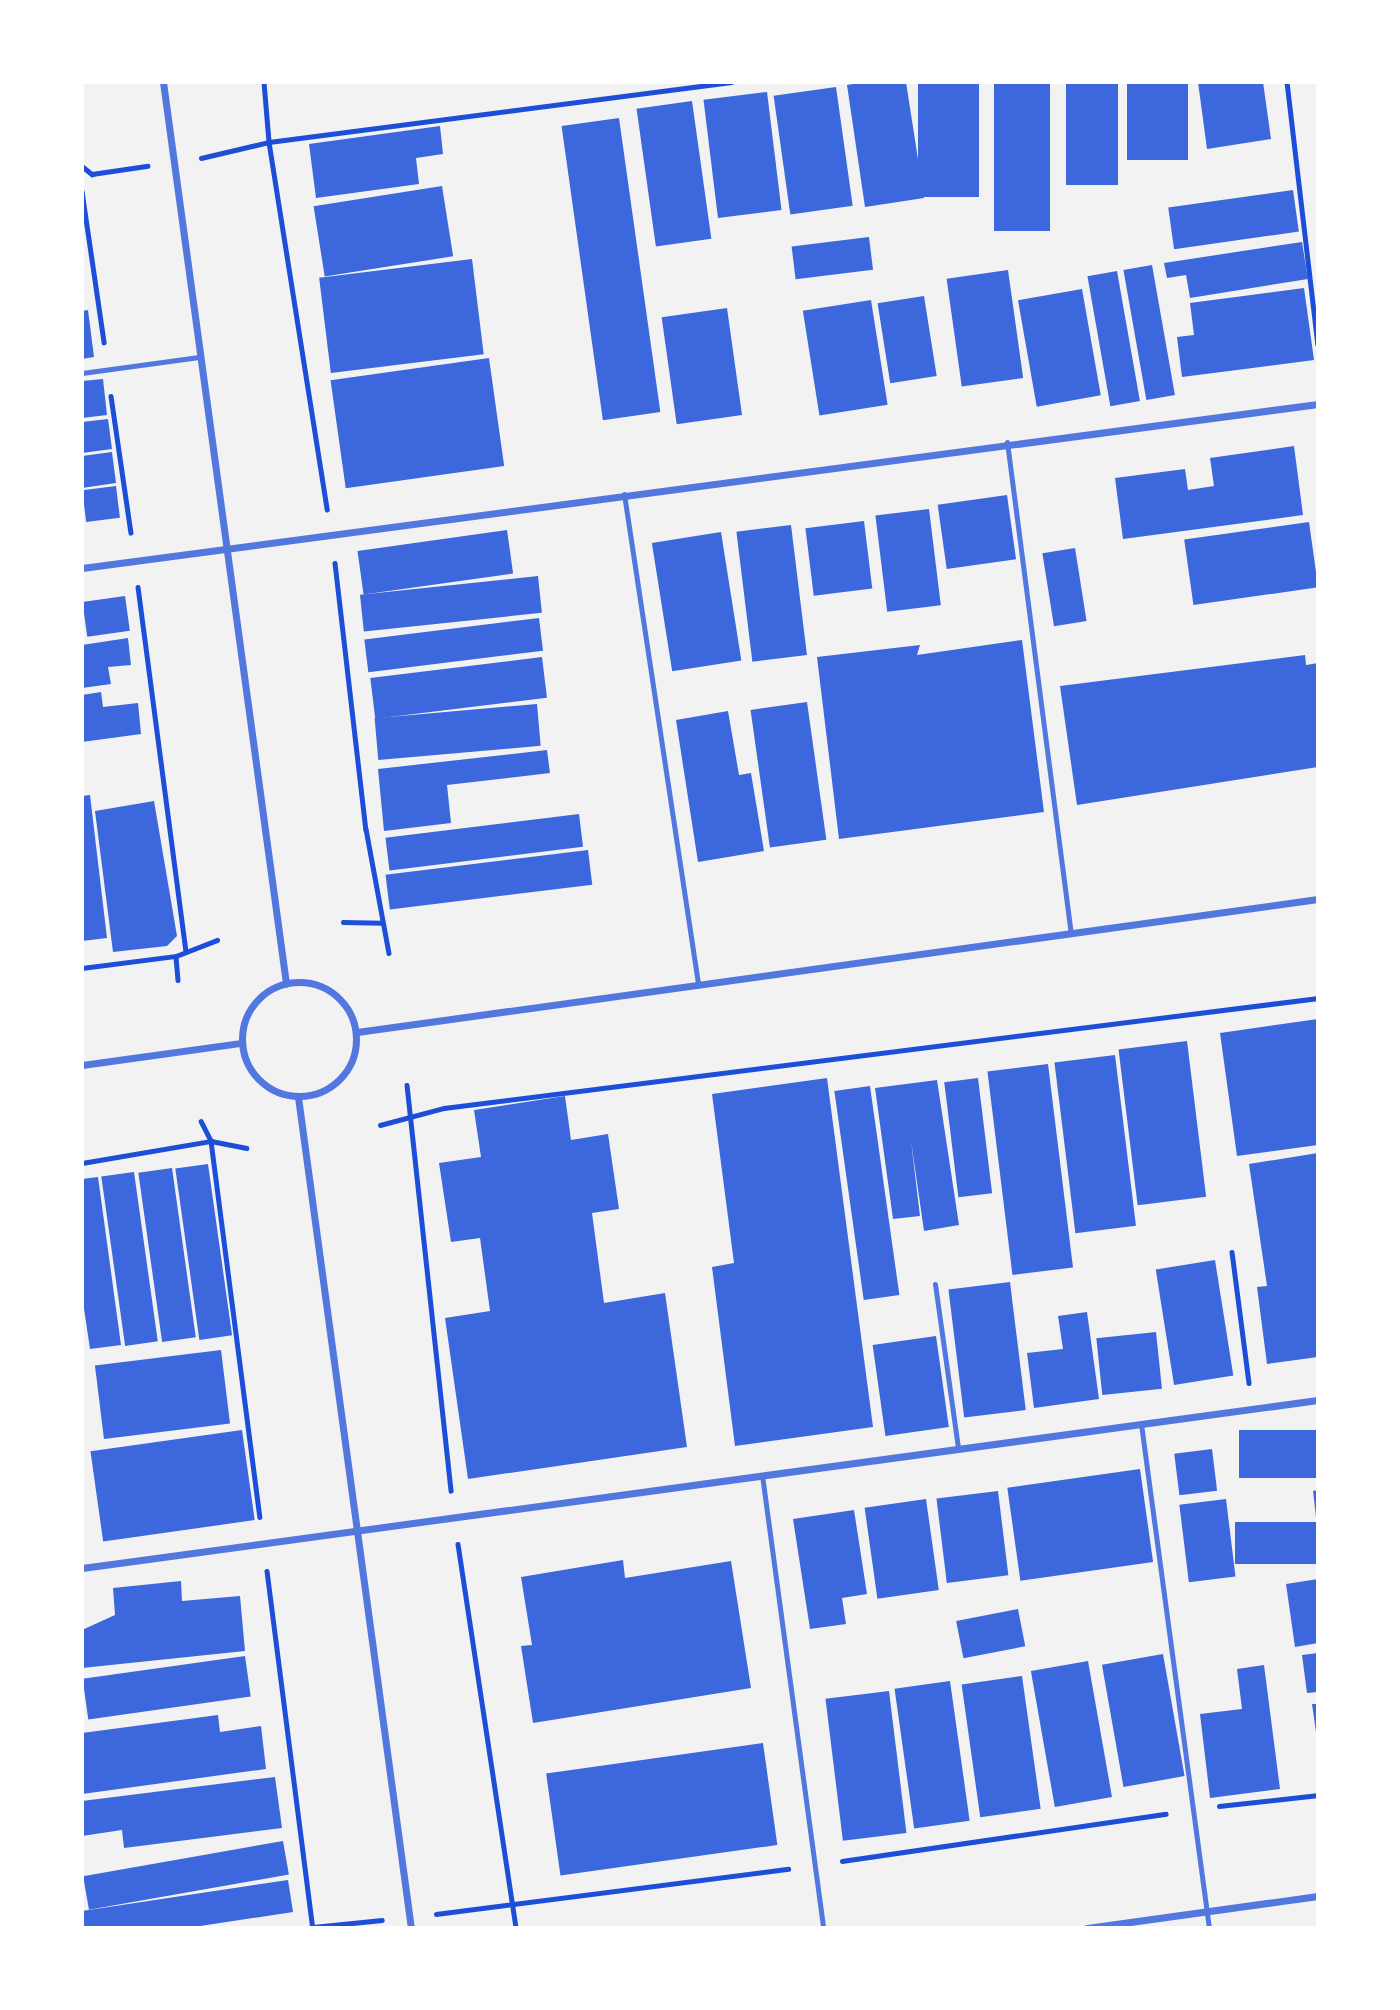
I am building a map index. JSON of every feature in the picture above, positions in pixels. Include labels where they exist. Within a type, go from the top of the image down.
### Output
[{"type":"street","points":[[163,82],[285,984]]},
{"type":"street","points":[[82,568],[1007,442],[1318,404]]},
{"type":"street","points":[[357,1032],[1318,900]]},
{"type":"street","points":[[285,984],[319,985],[334,994],[357,1032],[346,1072],[333,1086],[298,1097],[259,1081],[241,1043],[249,1012],[285,984]]},
{"type":"street","points":[[82,1065],[241,1043]]},
{"type":"street","points":[[298,1097],[411,1928]]},
{"type":"street","points":[[82,1568],[1318,1400]]},
{"type":"street","points":[[1087,1928],[1318,1896]]},
{"type":"lane","points":[[82,373],[199,357]]},
{"type":"lane","points":[[1007,442],[1071,934]]},
{"type":"lane","points":[[624,494],[698,985]]},
{"type":"lane","points":[[934,1284],[958,1448]]},
{"type":"lane","points":[[1141,1424],[1209,1928]]},
{"type":"lane","points":[[762,1475],[823,1928]]},
{"type":"path","points":[[264,82],[269,142],[731,82]]},
{"type":"path","points":[[1287,82],[1318,344]]},
{"type":"path","points":[[343,922],[382,923]]},
{"type":"path","points":[[82,968],[176,956],[217,940]]},
{"type":"path","points":[[176,956],[178,980]]},
{"type":"path","points":[[380,1125],[444,1108],[1318,998]]},
{"type":"path","points":[[201,1121],[211,1141]]},
{"type":"path","points":[[82,1163],[211,1141],[246,1148]]},
{"type":"path","points":[[1232,1252],[1252,1409]]},
{"type":"building","points":[[864,82],[906,82],[924,198],[865,207],[847,85]]},
{"type":"building","points":[[918,82],[979,82],[979,197],[918,197]]},
{"type":"building","points":[[994,82],[1050,82],[1050,231],[994,231]]},
{"type":"building","points":[[1066,82],[1118,82],[1118,185],[1066,185]]},
{"type":"building","points":[[1127,82],[1188,82],[1188,160],[1127,160]]},
{"type":"building","points":[[1198,82],[1263,82],[1271,139],[1207,149]]},
{"type":"building","points":[[836,87],[853,206],[790,215],[774,96]]},
{"type":"building","points":[[767,92],[782,210],[718,218],[703,100]]},
{"type":"building","points":[[692,101],[711,239],[656,246],[637,109]]},
{"type":"building","points":[[619,118],[660,412],[603,420],[562,126]]},
{"type":"building","points":[[440,126],[443,154],[416,158],[419,184],[316,198],[309,144]]},
{"type":"building","points":[[442,186],[453,256],[325,276],[314,206]]},
{"type":"building","points":[[1293,190],[1299,232],[1174,249],[1168,208]]},
{"type":"building","points":[[869,237],[873,270],[796,279],[792,247]]},
{"type":"building","points":[[1302,242],[1308,279],[1190,298],[1186,275],[1167,278],[1164,263]]},
{"type":"building","points":[[472,259],[484,354],[331,373],[319,278]]},
{"type":"building","points":[[1152,265],[1175,395],[1146,400],[1123,270]]},
{"type":"building","points":[[1008,270],[1023,378],[962,387],[947,279]]},
{"type":"building","points":[[1117,271],[1140,401],[1110,406],[1087,276]]},
{"type":"building","points":[[1304,288],[1314,360],[1182,377],[1177,337],[1194,335],[1190,303]]},
{"type":"building","points":[[1082,289],[1101,395],[1037,407],[1018,300]]},
{"type":"building","points":[[924,296],[937,376],[890,383],[878,303]]},
{"type":"building","points":[[871,300],[888,405],[819,415],[803,311]]},
{"type":"building","points":[[727,308],[742,415],[677,424],[662,317]]},
{"type":"building","points":[[88,310],[94,357],[82,359],[82,311]]},
{"type":"building","points":[[489,358],[504,466],[346,488],[331,380]]},
{"type":"building","points":[[103,379],[107,415],[82,418],[82,381]]},
{"type":"building","points":[[108,419],[112,449],[82,453],[82,422]]},
{"type":"building","points":[[1294,446],[1303,515],[1123,539],[1115,478],[1185,469],[1188,490],[1214,486],[1210,458]]},
{"type":"building","points":[[112,452],[116,483],[82,488],[82,456]]},
{"type":"building","points":[[116,486],[120,518],[86,522],[82,490]]},
{"type":"building","points":[[1007,495],[1016,559],[947,569],[938,505]]},
{"type":"building","points":[[929,509],[941,605],[887,612],[875,516]]},
{"type":"building","points":[[864,521],[872,588],[814,596],[805,528]]},
{"type":"building","points":[[1309,522],[1318,587],[1193,605],[1184,540]]},
{"type":"building","points":[[791,525],[807,655],[752,662],[736,532]]},
{"type":"building","points":[[507,530],[513,574],[364,595],[357,551]]},
{"type":"building","points":[[721,532],[741,660],[672,671],[652,543]]},
{"type":"building","points":[[1075,548],[1087,621],[1054,626],[1042,553]]},
{"type":"building","points":[[538,576],[542,613],[364,632],[360,595]]},
{"type":"building","points":[[125,596],[130,631],[87,637],[82,602]]},
{"type":"building","points":[[539,618],[543,651],[368,672],[364,639]]},
{"type":"building","points":[[128,638],[131,665],[108,667],[111,684],[82,688],[82,645]]},
{"type":"building","points":[[1022,640],[1044,812],[839,839],[817,657],[920,645],[917,655]]},
{"type":"building","points":[[1305,655],[1306,665],[1318,663],[1318,767],[1077,805],[1060,686]]},
{"type":"building","points":[[542,657],[547,698],[375,719],[370,678]]},
{"type":"building","points":[[101,692],[103,707],[138,703],[141,734],[82,742],[82,695]]},
{"type":"building","points":[[807,702],[826,840],[770,848],[751,710]]},
{"type":"building","points":[[537,704],[541,746],[378,760],[375,718]]},
{"type":"building","points":[[728,711],[739,775],[751,773],[764,851],[698,862],[676,720]]},
{"type":"building","points":[[547,750],[550,773],[447,785],[451,823],[384,831],[378,769]]},
{"type":"building","points":[[90,795],[107,938],[82,941],[82,796]]},
{"type":"building","points":[[154,801],[177,936],[167,946],[113,952],[95,811]]},
{"type":"building","points":[[579,814],[583,847],[389,871],[385,838]]},
{"type":"building","points":[[588,850],[592,885],[390,910],[386,875]]},
{"type":"building","points":[[1318,1019],[1318,1145],[1237,1156],[1220,1033]]},
{"type":"building","points":[[1187,1041],[1206,1197],[1138,1205],[1119,1049]]},
{"type":"building","points":[[1115,1055],[1136,1226],[1075,1233],[1054,1062]]},
{"type":"building","points":[[1048,1064],[1073,1267],[1012,1275],[987,1071]]},
{"type":"building","points":[[827,1078],[873,1427],[735,1446],[712,1267],[734,1263],[712,1094]]},
{"type":"building","points":[[978,1078],[992,1193],[958,1197],[944,1082]]},
{"type":"building","points":[[937,1080],[959,1225],[924,1231],[911,1141],[920,1216],[893,1219],[875,1088]]},
{"type":"building","points":[[870,1086],[899,1295],[864,1300],[834,1091]]},
{"type":"building","points":[[565,1096],[571,1140],[608,1134],[619,1209],[592,1213],[604,1303],[665,1293],[687,1447],[468,1479],[445,1318],[490,1311],[480,1238],[451,1242],[439,1163],[481,1157],[474,1110]]},
{"type":"building","points":[[1318,1153],[1318,1357],[1267,1364],[1257,1287],[1267,1286],[1249,1164]]},
{"type":"building","points":[[208,1164],[232,1335],[199,1340],[175,1169]]},
{"type":"building","points":[[172,1168],[196,1337],[162,1342],[138,1173]]},
{"type":"building","points":[[134,1172],[158,1341],[125,1346],[101,1177]]},
{"type":"building","points":[[98,1177],[121,1345],[90,1349],[82,1295],[82,1179]]},
{"type":"building","points":[[1215,1260],[1233,1376],[1174,1385],[1156,1269]]},
{"type":"building","points":[[1010,1282],[1026,1410],[964,1418],[948,1290]]},
{"type":"building","points":[[1087,1312],[1099,1399],[1034,1408],[1027,1353],[1063,1349],[1058,1316]]},
{"type":"building","points":[[1156,1332],[1162,1389],[1102,1395],[1096,1338]]},
{"type":"building","points":[[936,1336],[949,1427],[885,1436],[873,1345]]},
{"type":"building","points":[[221,1350],[230,1423],[104,1439],[95,1365]]},
{"type":"building","points":[[242,1430],[255,1520],[103,1541],[90,1451]]},
{"type":"building","points":[[1239,1430],[1318,1430],[1318,1478],[1239,1478]]},
{"type":"building","points":[[1212,1449],[1217,1491],[1179,1495],[1174,1454]]},
{"type":"building","points":[[1140,1469],[1153,1562],[1020,1581],[1007,1488]]},
{"type":"building","points":[[1318,1490],[1318,1517],[1316,1517],[1313,1491]]},
{"type":"building","points":[[998,1491],[1008,1575],[947,1583],[936,1499]]},
{"type":"building","points":[[926,1499],[939,1590],[877,1599],[865,1508]]},
{"type":"building","points":[[1226,1499],[1236,1576],[1189,1582],[1179,1505]]},
{"type":"building","points":[[854,1510],[867,1594],[842,1598],[846,1624],[810,1629],[793,1519]]},
{"type":"building","points":[[1235,1522],[1318,1522],[1318,1564],[1235,1564]]},
{"type":"building","points":[[623,1560],[625,1578],[731,1561],[751,1688],[533,1723],[521,1646],[532,1645],[521,1577]]},
{"type":"building","points":[[1318,1579],[1318,1643],[1295,1647],[1286,1584]]},
{"type":"building","points":[[181,1581],[182,1601],[240,1596],[245,1651],[82,1668],[82,1630],[115,1615],[113,1588]]},
{"type":"building","points":[[1018,1609],[1025,1646],[963,1658],[956,1621]]},
{"type":"building","points":[[1318,1653],[1318,1692],[1307,1693],[1302,1655]]},
{"type":"building","points":[[1163,1654],[1185,1776],[1123,1787],[1102,1665]]},
{"type":"building","points":[[245,1656],[251,1697],[88,1719],[83,1679]]},
{"type":"building","points":[[1088,1661],[1112,1797],[1055,1807],[1031,1671]]},
{"type":"building","points":[[1264,1665],[1280,1789],[1210,1798],[1200,1714],[1242,1709],[1237,1669]]},
{"type":"building","points":[[1022,1676],[1041,1809],[980,1817],[962,1684]]},
{"type":"building","points":[[950,1681],[970,1821],[914,1828],[895,1689]]},
{"type":"building","points":[[889,1691],[906,1833],[843,1841],[825,1699]]},
{"type":"building","points":[[1312,1704],[1318,1704],[1318,1732],[1316,1732]]},
{"type":"building","points":[[218,1715],[220,1732],[261,1726],[266,1769],[82,1794],[82,1733]]},
{"type":"building","points":[[763,1743],[777,1845],[560,1875],[546,1773]]},
{"type":"building","points":[[275,1777],[282,1828],[124,1848],[122,1830],[82,1836],[82,1801]]},
{"type":"building","points":[[283,1841],[289,1874],[89,1910],[83,1876]]},
{"type":"building","points":[[288,1880],[293,1912],[187,1928],[82,1928],[82,1911]]}]
